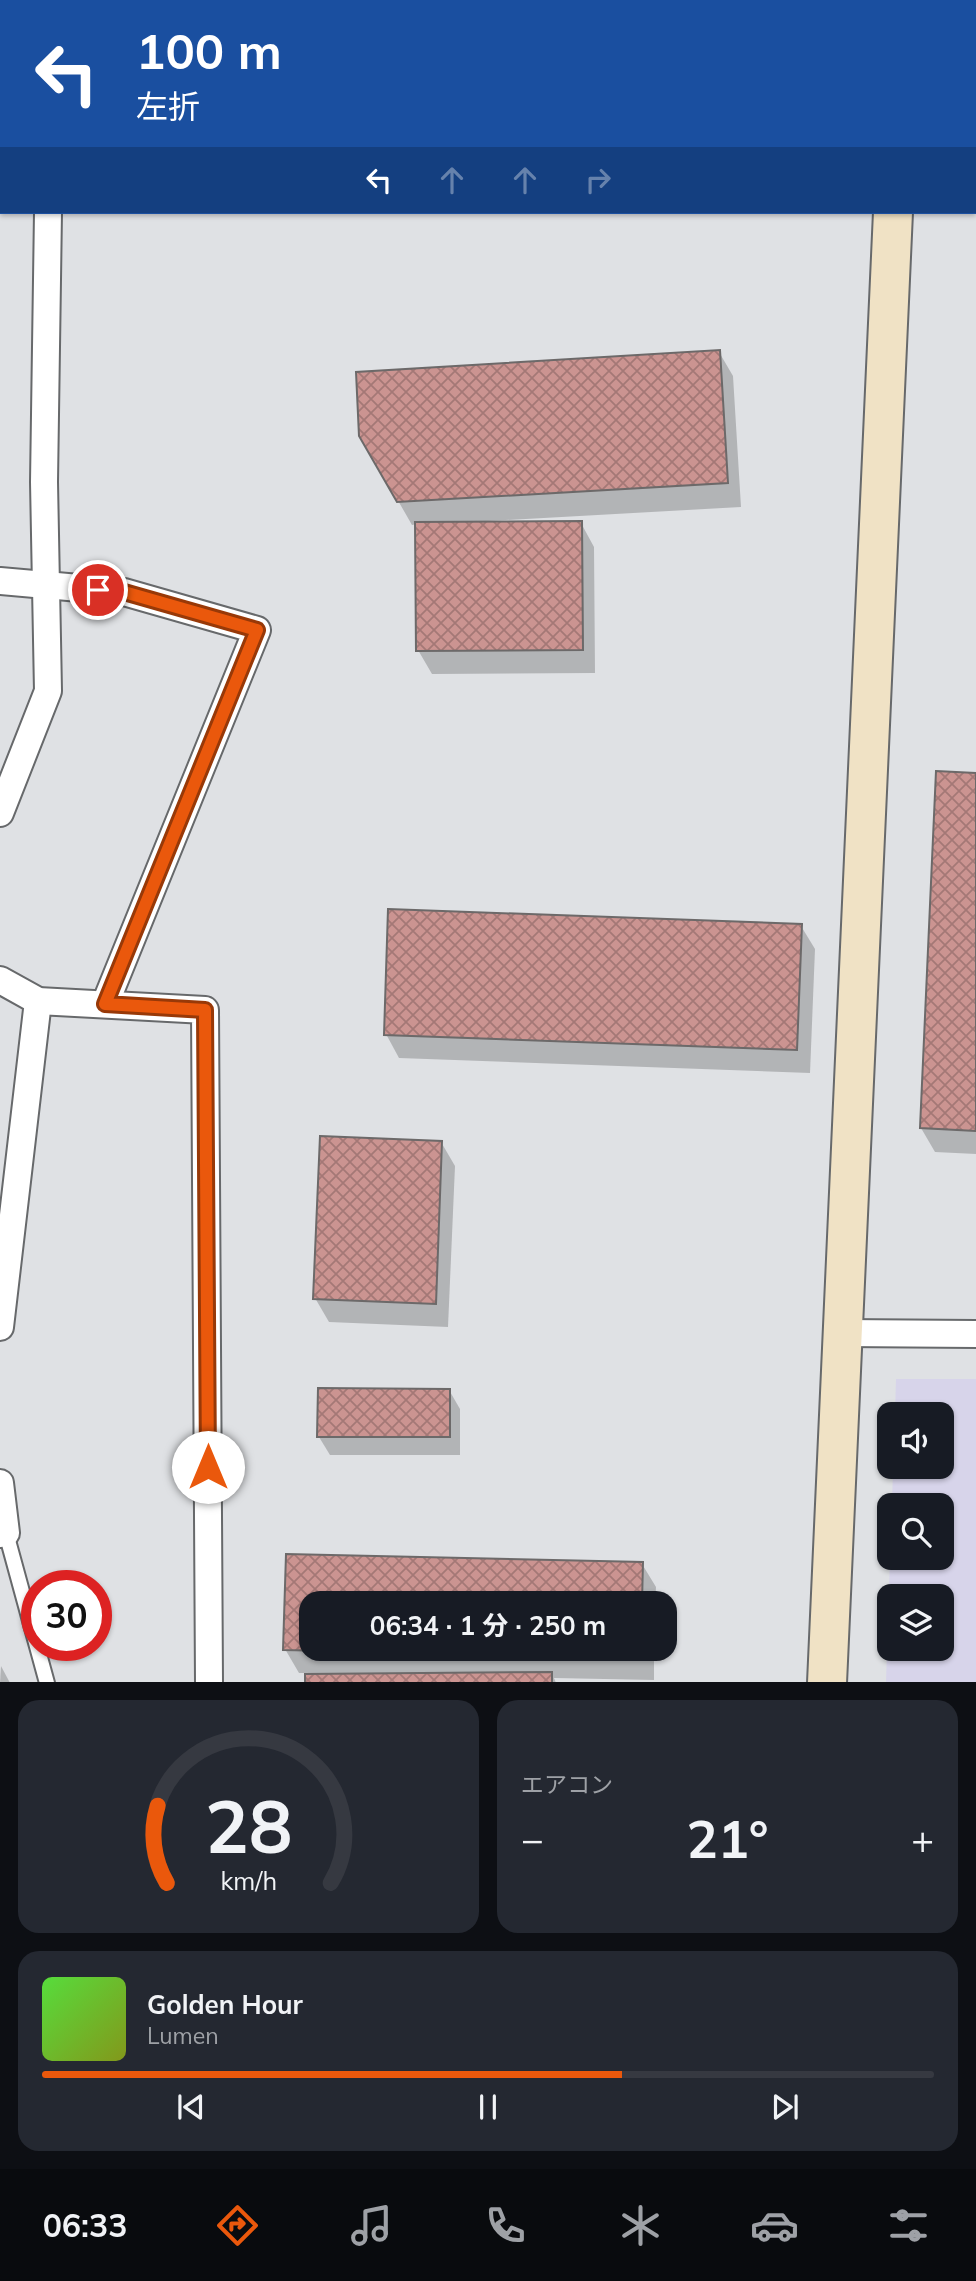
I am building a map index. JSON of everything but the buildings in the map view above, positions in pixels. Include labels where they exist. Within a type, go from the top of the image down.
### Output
[{"type":"street","points":[[0,813],[48,691],[44,482],[48,214]]},
{"type":"street","points":[[827,1682],[893,214]]},
{"type":"street","points":[[0,581],[124,592],[257,630],[105,1004]]},
{"type":"street","points":[[0,980],[38,1001],[205,1010],[209,1682]]},
{"type":"street","points":[[0,1327],[38,1001]]},
{"type":"street","points":[[843,1333],[976,1334]]},
{"type":"street","points":[[0,1483],[3,1533]]},
{"type":"lane","points":[[3,1533],[47,1682]]},
{"type":"shaded area","points":[[896,1379],[976,1379],[976,1682],[886,1682],[887,1661],[954,1661],[954,1584],[889,1584],[890,1570],[954,1570],[954,1493],[892,1493],[893,1479],[954,1479],[954,1402],[895,1402]]},
{"type":"route","points":[[98,590],[124,592],[257,630],[105,1004],[205,1010],[208,1467]]}]
